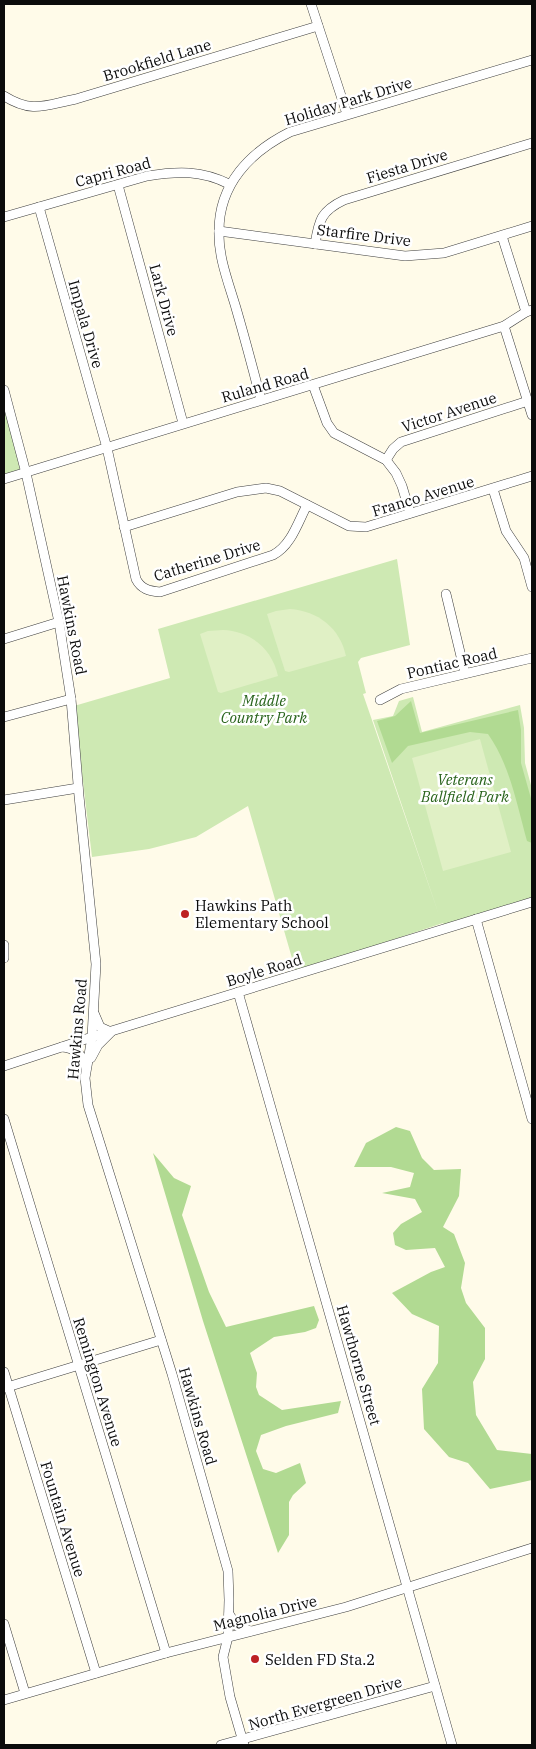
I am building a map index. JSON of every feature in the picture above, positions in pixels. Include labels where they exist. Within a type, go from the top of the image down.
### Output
[{"type":"street","points":[[311,4],[347,114]]},
{"type":"street","name":"Brookfield Lane","points":[[4,96],[21,105],[43,107],[76,99],[318,26]]},
{"type":"street","name":"Holiday Park Drive","points":[[261,400],[222,258],[218,231],[221,207],[229,184],[248,160],[275,139],[290,132],[532,60]]},
{"type":"street","name":"Fiesta Drive","points":[[315,244],[318,226],[323,214],[331,206],[344,200],[532,143]]},
{"type":"street","name":"Capri Road","points":[[4,217],[147,176],[178,172],[213,176],[229,184]]},
{"type":"street","name":"Lark Drive","points":[[118,185],[184,423]]},
{"type":"street","name":"Impala Drive","points":[[38,207],[107,448]]},
{"type":"street","name":"Starfire Drive","points":[[218,231],[405,256],[444,253],[532,226]]},
{"type":"street","points":[[502,236],[529,311]]},
{"type":"street","name":"Ruland Road","points":[[4,479],[504,326],[529,311]]},
{"type":"street","points":[[504,326],[532,415]]},
{"type":"street","points":[[313,385],[327,423],[334,433],[386,460],[396,472],[410,513]]},
{"type":"street","name":"Hawkins Road","points":[[4,390],[26,473],[59,622],[71,699],[96,964],[92,1037],[86,1069],[88,1105],[161,1340],[228,1571],[228,1637],[223,1657],[230,1697],[243,1743]]},
{"type":"street","name":"Victor Avenue","points":[[386,460],[393,449],[401,442],[528,401]]},
{"type":"street","name":"Catherine Drive","points":[[107,448],[136,579],[139,585],[150,592],[160,592],[281,551],[307,505]]},
{"type":"street","name":"Franco Avenue","points":[[124,527],[248,489],[266,488],[307,505],[349,526],[366,528],[532,476]]},
{"type":"street","points":[[494,489],[506,531],[528,557],[532,587]]},
{"type":"street","points":[[446,594],[465,673]]},
{"type":"street","points":[[4,639],[59,622]]},
{"type":"street","name":"Pontiac Road","points":[[380,700],[401,689],[532,658]]},
{"type":"street","points":[[4,717],[71,699]]},
{"type":"street","points":[[4,800],[78,788]]},
{"type":"street","name":"Boyle Road","points":[[4,1066],[92,1037],[532,902]]},
{"type":"street","points":[[476,919],[532,1119]]},
{"type":"street","points":[[4,945],[4,958]]},
{"type":"street","name":"Hawthorne Street","points":[[238,992],[452,1745]]},
{"type":"street","points":[[86,1069],[98,1045],[110,1032],[100,1027],[93,1009]]},
{"type":"street","points":[[62,1047],[75,1050],[81,1055],[86,1069]]},
{"type":"street","name":"Remington Avenue","points":[[4,1119],[166,1653]]},
{"type":"street","points":[[6,1387],[161,1340]]},
{"type":"street","name":"Fountain Avenue","points":[[4,1372],[6,1387],[96,1673]]},
{"type":"street","name":"Magnolia Drive","points":[[4,1700],[166,1653],[346,1607],[532,1548]]},
{"type":"street","points":[[228,1613],[236,1625],[251,1631]]},
{"type":"street","points":[[4,1624],[25,1693]]},
{"type":"street","name":"North Evergreen Drive","points":[[221,1745],[243,1743],[435,1686]]},
{"type":"green space","points":[[9,409],[26,473],[4,479],[4,411]]},
{"type":"green space","name":"Middle Country Park","points":[[397,559],[410,645],[361,658],[358,662],[366,693],[363,694],[439,915],[373,720],[393,716],[399,701],[413,697],[422,732],[520,705],[524,728],[525,763],[532,789],[532,898],[444,926],[443,923],[296,972],[248,806],[196,837],[149,849],[92,857],[74,706],[170,678],[158,629]]},
{"type":"green space","points":[[290,609],[310,613],[326,623],[339,637],[346,656],[289,672],[285,671],[267,614]]},
{"type":"green space","points":[[223,630],[242,634],[258,643],[271,657],[278,676],[221,693],[218,692],[200,634],[208,631]]},
{"type":"green space","points":[[411,701],[420,733],[518,710],[521,730],[521,763],[532,802],[532,843],[527,841],[507,772],[496,746],[488,734],[470,732],[408,746],[392,763],[377,721],[395,716]]},
{"type":"green space","name":"Veterans Ballfield Park","points":[[480,739],[511,852],[443,871],[412,758]]},
{"type":"green space","points":[[396,1127],[410,1131],[422,1158],[434,1170],[461,1169],[459,1196],[443,1227],[454,1234],[465,1263],[461,1288],[466,1303],[485,1328],[485,1359],[473,1382],[476,1415],[497,1450],[532,1454],[532,1480],[490,1489],[468,1463],[449,1457],[424,1429],[422,1389],[438,1363],[439,1326],[412,1314],[392,1293],[431,1272],[445,1267],[435,1248],[406,1250],[395,1245],[393,1233],[401,1224],[422,1212],[415,1199],[382,1193],[410,1187],[414,1173],[391,1167],[354,1167],[366,1143]]},
{"type":"green space","points":[[153,1153],[174,1178],[191,1186],[182,1215],[209,1292],[226,1327],[314,1306],[319,1320],[316,1328],[305,1332],[274,1337],[250,1353],[257,1373],[256,1387],[259,1395],[282,1410],[341,1401],[338,1413],[286,1426],[261,1435],[256,1451],[263,1469],[276,1473],[300,1463],[306,1483],[293,1495],[289,1502],[289,1535],[278,1553],[203,1321]]},
{"type":"place","name":"Hawkins Path Elementary School","points":[[185,914]]},
{"type":"place","name":"Selden FD Sta.2","points":[[255,1659]]}]
